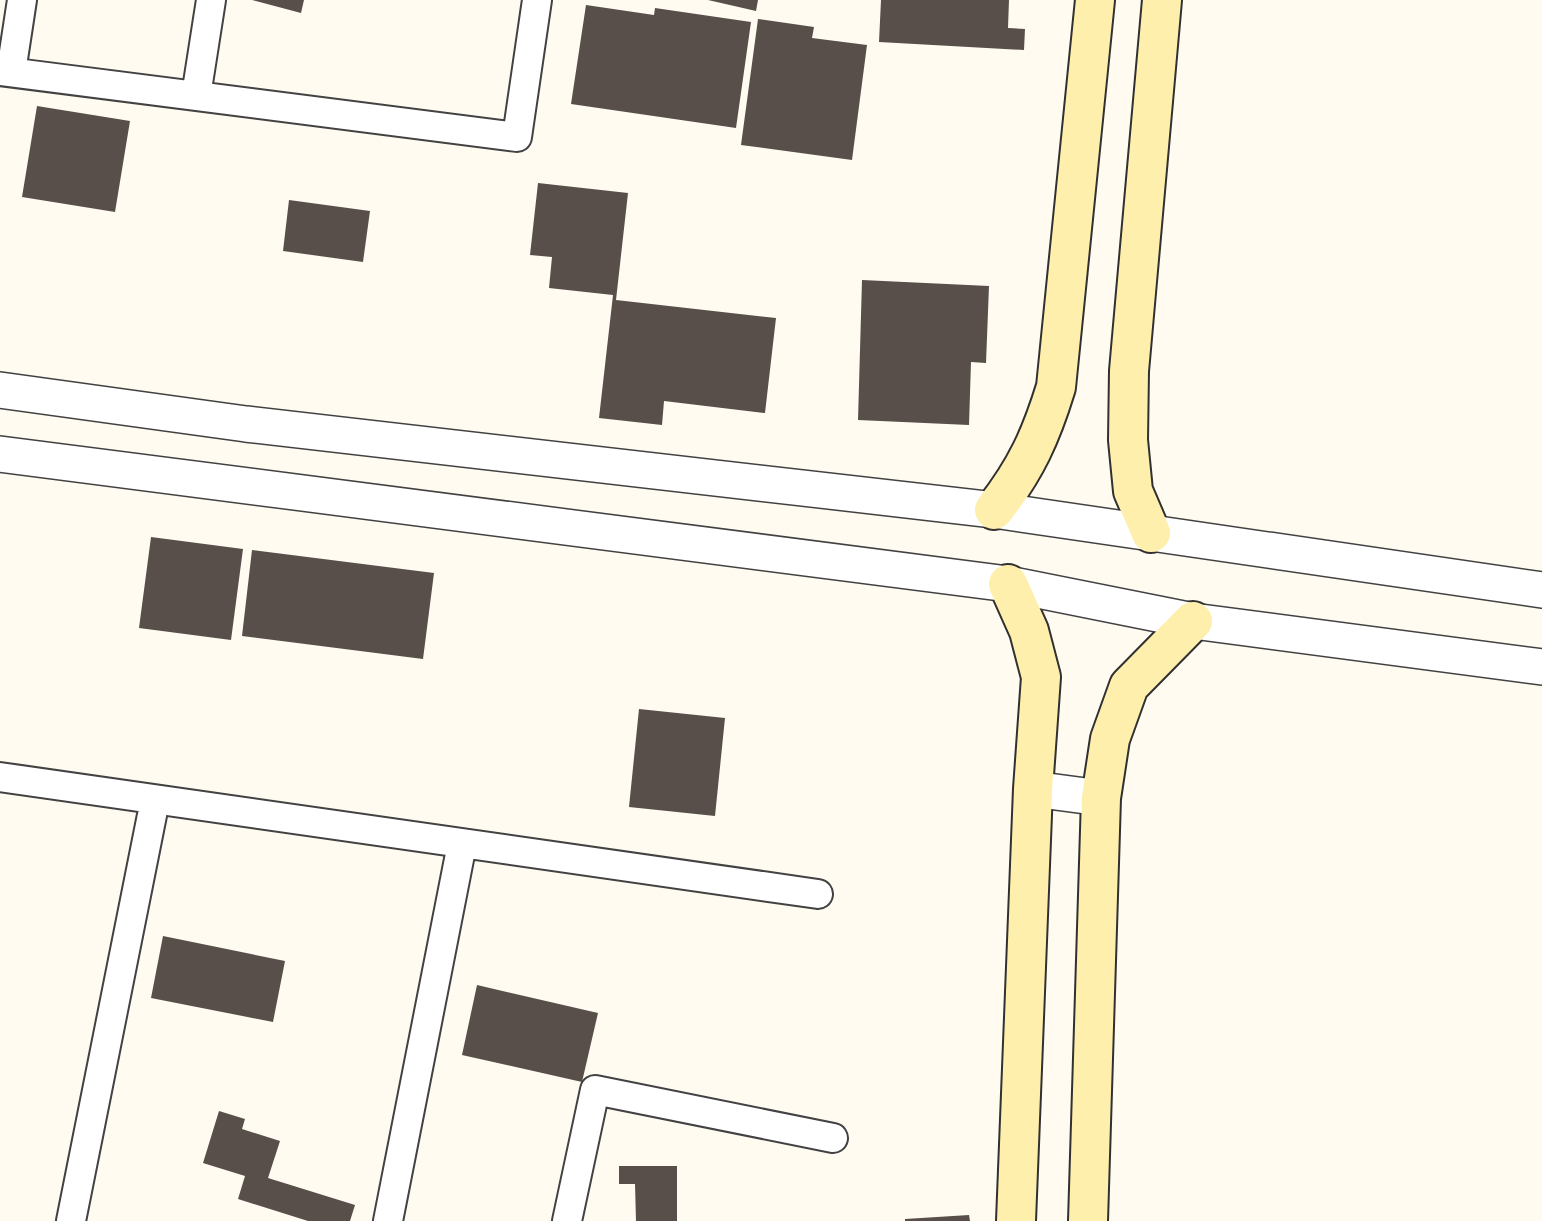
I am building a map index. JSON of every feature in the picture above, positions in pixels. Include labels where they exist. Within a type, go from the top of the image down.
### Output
[{"type":"main road","points":[[994,510],[1023,473],[1041,435],[1056,387],[1095,0]]},
{"type":"main road","points":[[1151,533],[1133,491],[1128,440],[1129,371],[1162,0]]},
{"type":"main road","points":[[1008,584],[1029,631],[1041,677],[1033,789],[1016,1221]]},
{"type":"main road","points":[[1088,1221],[1101,798],[1110,739],[1129,686],[1193,621]]},
{"type":"street","points":[[22,0],[6,72],[517,136],[537,0]]},
{"type":"street","points":[[196,96],[211,0]]},
{"type":"street","points":[[0,390],[246,424],[994,510],[1542,590]]},
{"type":"street","points":[[0,454],[1008,584],[1193,621],[1542,667]]},
{"type":"street","points":[[0,777],[818,894]]},
{"type":"street","points":[[1033,789],[1101,798]]},
{"type":"street","points":[[71,1221],[155,800]]},
{"type":"street","points":[[388,1221],[462,844]]},
{"type":"street","points":[[566,1221],[595,1090],[833,1138]]},
{"type":"building","points":[[252,0],[304,0],[301,13]]},
{"type":"building","points":[[708,0],[758,0],[756,11]]},
{"type":"building","points":[[881,0],[1009,0],[1008,28],[1025,29],[1024,50],[879,42]]},
{"type":"building","points":[[586,5],[654,15],[655,8],[751,22],[736,128],[571,104]]},
{"type":"building","points":[[758,19],[814,27],[812,38],[867,45],[852,160],[741,145]]},
{"type":"building","points":[[37,106],[130,121],[115,212],[22,197]]},
{"type":"building","points":[[538,183],[628,193],[616,300],[776,318],[765,413],[664,401],[662,425],[599,418],[613,295],[549,288],[552,257],[530,255]]},
{"type":"building","points":[[289,200],[370,211],[363,262],[283,251]]},
{"type":"building","points":[[862,280],[989,286],[986,363],[971,362],[969,425],[858,420]]},
{"type":"building","points":[[151,537],[243,549],[231,640],[139,628]]},
{"type":"building","points":[[252,550],[434,573],[423,659],[242,636]]},
{"type":"building","points":[[639,709],[725,718],[715,816],[629,807]]},
{"type":"building","points":[[163,936],[285,961],[273,1022],[151,998]]},
{"type":"building","points":[[477,985],[598,1013],[582,1082],[462,1055]]},
{"type":"building","points":[[219,1111],[245,1119],[242,1129],[280,1141],[268,1178],[355,1205],[350,1221],[308,1221],[238,1199],[245,1176],[203,1163]]},
{"type":"building","points":[[619,1166],[677,1166],[677,1221],[636,1221],[635,1184],[619,1184]]},
{"type":"building","points":[[969,1215],[970,1221],[905,1221],[905,1219]]}]
